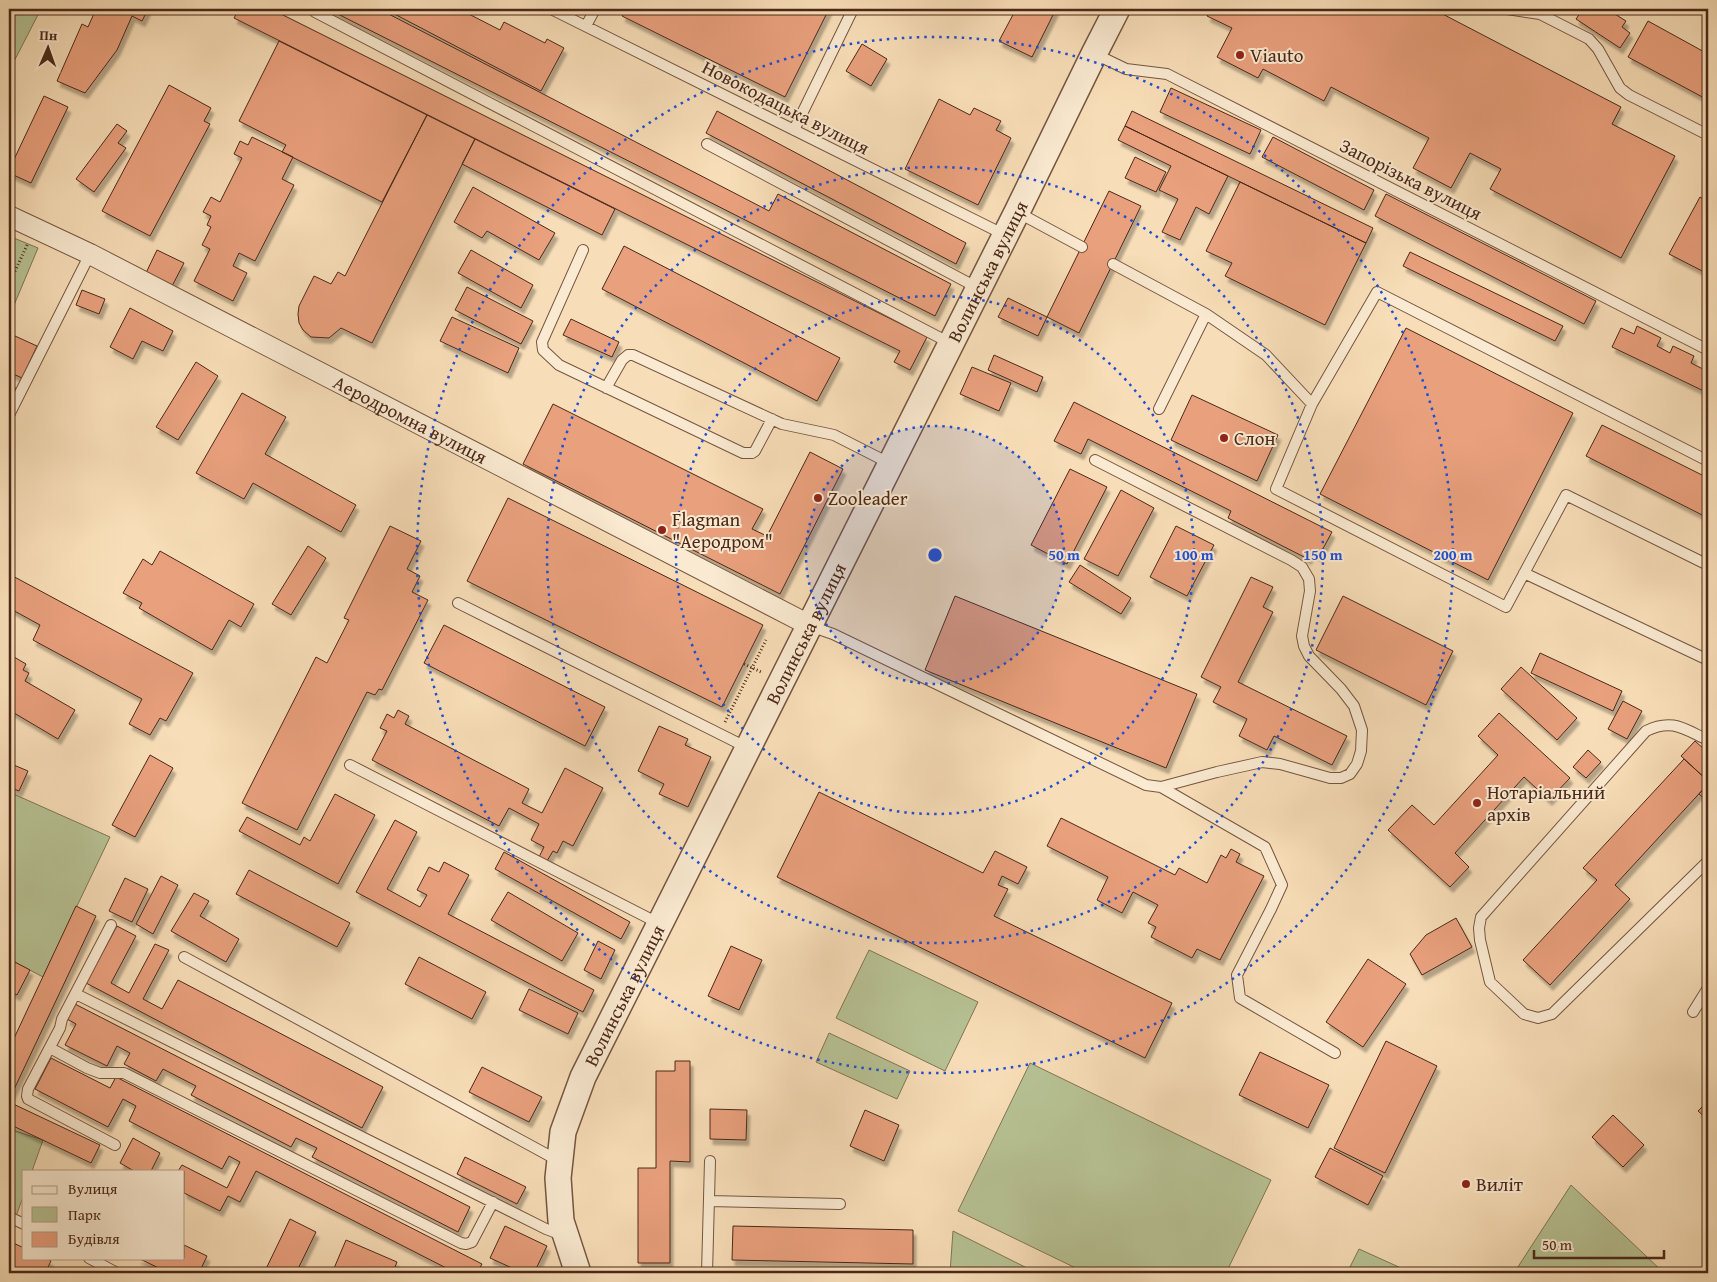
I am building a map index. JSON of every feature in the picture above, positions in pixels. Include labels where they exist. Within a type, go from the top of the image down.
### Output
[{"type":"street","name":"Волинська вулиця","points":[[573,1270],[561,1221],[558,1178],[563,1132],[583,1077],[1006,236],[1117,9]]},
{"type":"street","name":"Аеродромна вулиця","points":[[9,216],[90,254],[810,625]]},
{"type":"lane","name":"Новокодацька вулиця","points":[[551,9],[1006,236]]},
{"type":"lane","points":[[586,26],[595,9]]},
{"type":"lane","points":[[794,130],[854,9]]},
{"type":"lane","points":[[1507,9],[1540,14],[1589,39],[1598,49],[1620,88],[1629,95],[1708,135]]},
{"type":"lane","points":[[315,12],[951,344]]},
{"type":"lane","name":"Запорізька вулиця","points":[[1094,54],[1126,69],[1167,74],[1708,350]]},
{"type":"lane","points":[[707,144],[979,288]]},
{"type":"lane","points":[[1017,212],[1082,247]]},
{"type":"lane","points":[[582,250],[542,342],[543,350],[559,364],[743,453],[749,454],[755,451],[772,420]]},
{"type":"lane","points":[[9,415],[90,254]]},
{"type":"lane","points":[[1113,264],[1206,314],[1266,355],[1312,404]]},
{"type":"lane","points":[[1708,461],[1377,292],[1312,404],[1276,489],[1506,606],[1566,495],[1708,565]]},
{"type":"lane","points":[[1159,409],[1206,314]]},
{"type":"lane","points":[[606,388],[622,360],[628,354],[633,355],[772,420],[782,424],[834,435],[891,464]]},
{"type":"lane","points":[[1095,460],[1302,567],[1309,579],[1310,591],[1302,636],[1304,646],[1309,656],[1341,689],[1354,706],[1362,730],[1361,750],[1357,764],[1350,774],[1341,778],[1330,778],[1280,764],[1262,762],[1161,787]]},
{"type":"lane","points":[[1524,573],[1708,660]]},
{"type":"lane","points":[[458,603],[748,748]]},
{"type":"lane","points":[[810,625],[842,638],[1146,784],[1161,787],[1264,847],[1282,885],[1237,975],[1240,998],[1335,1053]]},
{"type":"lane","points":[[1708,740],[1679,726],[1660,724],[1646,730],[1481,917],[1479,928],[1480,940],[1490,982],[1524,1014],[1538,1018],[1552,1014],[1708,861]]},
{"type":"lane","points":[[350,765],[660,924]]},
{"type":"lane","points":[[111,925],[62,1019],[60,1028],[28,1089],[27,1096],[28,1099],[115,1145]]},
{"type":"lane","points":[[184,957],[560,1161]]},
{"type":"lane","points":[[1694,1012],[1708,988]]},
{"type":"lane","points":[[76,994],[546,1229],[566,1236]]},
{"type":"lane","points":[[50,1048],[100,1073],[124,1074],[461,1243],[472,1242],[493,1202]]},
{"type":"lane","points":[[707,1273],[710,1161]]},
{"type":"lane","points":[[709,1201],[840,1204]]},
{"type":"lane","points":[[9,1217],[22,1223]]},
{"type":"lane","points":[[93,1260],[117,1273]]},
{"type":"path","points":[[9,284],[34,228]]},
{"type":"path","points":[[719,734],[766,640]]},
{"type":"path","points":[[744,664],[761,672]]},
{"type":"path","points":[[1705,1273],[1708,1270]]},
{"type":"green space","points":[[9,9],[41,9],[9,71]]},
{"type":"green space","points":[[9,236],[38,248],[9,317]]},
{"type":"green space","points":[[9,792],[110,837],[43,977],[9,959]]},
{"type":"green space","points":[[869,950],[978,1002],[945,1071],[836,1018]]},
{"type":"green space","points":[[829,1033],[910,1071],[897,1099],[816,1062]]},
{"type":"green space","points":[[1030,1063],[1271,1180],[1226,1273],[1086,1273],[958,1211]]},
{"type":"green space","points":[[9,1129],[43,1140],[32,1170],[22,1170],[22,1200],[9,1236]]},
{"type":"green space","points":[[1571,1185],[1664,1273],[1514,1273]]},
{"type":"green space","points":[[953,1231],[1037,1273],[950,1273]]},
{"type":"green space","points":[[1359,1249],[1412,1273],[1347,1273]]},
{"type":"building","points":[[96,9],[148,9],[142,21],[132,16],[117,50],[85,93],[57,81],[82,24],[88,27]]},
{"type":"building","points":[[239,9],[271,9],[927,337],[910,370],[894,362],[900,351],[234,18]]},
{"type":"building","points":[[328,9],[379,9],[769,211],[778,194],[951,284],[935,316]]},
{"type":"building","points":[[385,9],[459,9],[500,30],[504,22],[545,43],[547,39],[564,48],[541,91]]},
{"type":"building","points":[[626,9],[829,9],[785,97],[622,16]]},
{"type":"building","points":[[1016,9],[1056,9],[1032,57],[999,41]]},
{"type":"building","points":[[1211,9],[1433,9],[1621,107],[1612,124],[1675,156],[1621,258],[1490,189],[1501,169],[1470,153],[1451,188],[1413,168],[1429,138],[1331,87],[1324,101],[1263,69],[1258,78],[1217,57],[1232,28],[1207,16]]},
{"type":"building","points":[[1583,9],[1596,14],[1599,9],[1607,9],[1626,21],[1622,27],[1630,33],[1620,48],[1576,19]]},
{"type":"building","points":[[1648,21],[1708,54],[1708,100],[1628,57]]},
{"type":"building","points":[[279,41],[427,115],[382,202],[282,152],[286,145],[239,121]]},
{"type":"building","points":[[862,44],[887,59],[871,86],[846,71]]},
{"type":"building","points":[[169,85],[211,108],[204,121],[210,124],[150,236],[102,211]]},
{"type":"building","points":[[1171,88],[1261,130],[1250,154],[1160,112]]},
{"type":"building","points":[[44,96],[68,107],[31,183],[9,173],[9,170]]},
{"type":"building","points":[[939,99],[970,115],[974,108],[1001,121],[996,130],[1011,138],[978,205],[905,169]]},
{"type":"building","points":[[717,111],[966,243],[956,264],[706,133]]},
{"type":"building","points":[[1132,111],[1373,228],[1366,243],[1125,126]]},
{"type":"building","points":[[427,115],[475,139],[372,343],[341,328],[329,338],[311,337],[303,330],[299,323],[298,314],[299,306],[314,276],[331,284],[338,272],[345,276]]},
{"type":"building","points":[[117,124],[127,131],[118,143],[126,148],[94,192],[76,179]]},
{"type":"building","points":[[1125,126],[1228,176],[1209,214],[1196,207],[1180,240],[1162,232],[1178,199],[1159,190],[1171,166],[1118,140]]},
{"type":"building","points":[[252,137],[293,157],[282,179],[294,185],[255,261],[239,253],[233,266],[247,273],[233,301],[194,281],[210,249],[202,245],[211,227],[207,225],[211,216],[203,212],[211,197],[220,202],[242,158],[234,154],[240,141],[248,145]]},
{"type":"building","points":[[1273,137],[1374,190],[1364,210],[1262,157]]},
{"type":"building","points":[[475,139],[615,209],[602,235],[462,164]]},
{"type":"building","points":[[1135,157],[1166,172],[1156,192],[1125,178]]},
{"type":"building","points":[[1240,182],[1366,243],[1325,325],[1225,276],[1232,263],[1206,251]]},
{"type":"building","points":[[473,187],[555,233],[539,260],[487,231],[482,238],[454,222]]},
{"type":"building","points":[[1109,191],[1141,206],[1079,333],[1047,317]]},
{"type":"building","points":[[1386,194],[1596,301],[1584,324],[1375,216]]},
{"type":"building","points":[[1700,197],[1708,202],[1708,274],[1669,254]]},
{"type":"building","points":[[624,246],[840,358],[817,401],[602,289]]},
{"type":"building","points":[[157,250],[184,263],[171,288],[145,275]]},
{"type":"building","points":[[471,250],[533,285],[521,308],[458,273]]},
{"type":"building","points":[[1410,252],[1563,326],[1555,341],[1403,266]]},
{"type":"building","points":[[467,287],[533,321],[521,344],[455,310]]},
{"type":"building","points":[[82,290],[105,299],[99,314],[76,305]]},
{"type":"building","points":[[1008,298],[1047,317],[1038,336],[998,317]]},
{"type":"building","points":[[130,308],[173,331],[163,351],[142,341],[133,359],[110,347]]},
{"type":"building","points":[[452,317],[519,348],[508,373],[440,341]]},
{"type":"building","points":[[571,319],[619,342],[612,357],[563,335]]},
{"type":"building","points":[[1637,326],[1661,338],[1657,346],[1670,353],[1673,346],[1694,356],[1691,363],[1705,370],[1708,362],[1708,393],[1612,347],[1621,328],[1634,334]]},
{"type":"building","points":[[1406,328],[1573,413],[1488,580],[1320,494]]},
{"type":"building","points":[[15,336],[37,346],[22,378],[9,372],[9,349]]},
{"type":"building","points":[[994,355],[1043,377],[1037,392],[988,370]]},
{"type":"building","points":[[196,362],[218,376],[178,440],[156,427]]},
{"type":"building","points":[[972,367],[1011,383],[999,411],[960,394]]},
{"type":"building","points":[[9,385],[17,389],[9,407]]},
{"type":"building","points":[[242,393],[286,417],[265,454],[356,505],[341,532],[253,483],[244,499],[196,473]]},
{"type":"building","name":"Слон","points":[[1192,395],[1278,435],[1257,481],[1171,440]]},
{"type":"building","points":[[1074,402],[1332,532],[1319,556],[1312,553],[1308,559],[1228,518],[1231,511],[1088,439],[1081,454],[1054,441]]},
{"type":"building","points":[[553,404],[763,509],[752,529],[767,536],[810,452],[843,469],[780,594],[523,464]]},
{"type":"building","points":[[1602,425],[1708,478],[1708,518],[1586,456]]},
{"type":"building","points":[[1070,469],[1107,487],[1067,564],[1031,545]]},
{"type":"building","points":[[1121,490],[1154,508],[1118,576],[1084,559]]},
{"type":"building","points":[[508,498],[763,625],[722,707],[467,581]]},
{"type":"building","points":[[390,526],[421,541],[407,569],[420,576],[412,592],[428,600],[382,690],[379,689],[375,695],[367,692],[297,830],[242,803],[316,657],[327,663],[349,620],[344,618]]},
{"type":"building","points":[[1176,526],[1214,545],[1187,596],[1150,577]]},
{"type":"building","points":[[308,546],[326,558],[291,615],[272,604]]},
{"type":"building","points":[[160,551],[254,604],[241,627],[229,620],[212,650],[139,608],[142,603],[123,593],[143,559],[152,565]]},
{"type":"building","points":[[1080,565],[1131,598],[1121,614],[1069,582]]},
{"type":"building","points":[[9,574],[193,673],[166,721],[160,718],[150,735],[129,724],[142,699],[33,640],[40,625],[9,608]]},
{"type":"building","points":[[1251,577],[1273,587],[1263,607],[1273,612],[1238,682],[1347,736],[1332,765],[1274,736],[1267,750],[1239,736],[1247,719],[1213,702],[1221,687],[1201,677]]},
{"type":"building","points":[[955,596],[1197,694],[1166,768],[925,670]]},
{"type":"building","points":[[1343,596],[1453,651],[1426,705],[1316,650]]},
{"type":"building","points":[[444,625],[605,707],[585,746],[424,663]]},
{"type":"building","points":[[1540,653],[1622,691],[1613,711],[1531,673]]},
{"type":"building","points":[[9,654],[26,664],[23,670],[29,673],[25,681],[75,710],[58,739],[9,710]]},
{"type":"building","points":[[1521,667],[1577,718],[1557,740],[1501,689]]},
{"type":"building","points":[[1623,701],[1642,711],[1627,739],[1608,729]]},
{"type":"building","points":[[398,710],[409,716],[405,724],[529,789],[522,803],[542,813],[565,768],[603,788],[573,846],[563,841],[557,853],[553,851],[547,861],[539,857],[544,847],[531,840],[539,824],[509,808],[499,826],[372,760],[387,731],[380,728],[387,714],[394,718]]},
{"type":"building","name":"Нотаріальний архів","points":[[1499,713],[1570,778],[1549,800],[1524,777],[1455,853],[1469,867],[1450,887],[1388,830],[1412,805],[1434,825],[1498,755],[1478,736]]},
{"type":"building","points":[[659,726],[688,739],[685,745],[711,757],[688,807],[659,794],[664,784],[638,771]]},
{"type":"building","points":[[1695,741],[1705,750],[1708,747],[1708,781],[1681,756]]},
{"type":"building","points":[[1588,750],[1601,762],[1586,778],[1573,767]]},
{"type":"building","points":[[150,755],[173,768],[135,837],[112,825]]},
{"type":"building","points":[[1684,759],[1708,781],[1708,784],[1615,885],[1630,899],[1550,985],[1523,960],[1597,880],[1583,868]]},
{"type":"building","points":[[9,763],[28,771],[19,791],[9,787]]},
{"type":"building","points":[[1708,784],[1708,802],[1699,794]]},
{"type":"building","points":[[819,792],[983,873],[995,851],[1027,867],[1018,884],[1002,876],[998,885],[1008,889],[994,916],[1172,1003],[1145,1058],[777,877]]},
{"type":"building","points":[[335,794],[375,815],[338,884],[239,831],[247,817],[300,845],[304,837],[310,841]]},
{"type":"building","points":[[1061,818],[1175,875],[1179,868],[1207,883],[1221,855],[1226,858],[1231,849],[1240,854],[1236,862],[1264,876],[1220,960],[1197,949],[1192,958],[1151,937],[1156,927],[1148,923],[1158,905],[1133,892],[1122,913],[1097,900],[1108,877],[1047,846]]},
{"type":"building","points":[[395,820],[417,832],[387,889],[420,907],[427,895],[417,890],[429,867],[439,872],[444,862],[469,875],[448,914],[594,990],[583,1012],[356,892]]},
{"type":"building","points":[[504,852],[630,922],[621,939],[495,869]]},
{"type":"building","points":[[249,870],[350,923],[337,947],[236,894]]},
{"type":"building","points":[[161,876],[178,885],[153,934],[136,924]]},
{"type":"building","points":[[125,878],[148,889],[132,922],[109,911]]},
{"type":"building","points":[[508,892],[578,933],[562,961],[491,920]]},
{"type":"building","points":[[194,893],[209,901],[200,916],[239,939],[226,962],[171,931]]},
{"type":"building","points":[[76,906],[96,916],[9,1100],[9,1049]]},
{"type":"building","points":[[1456,918],[1472,947],[1422,975],[1410,954],[1426,935]]},
{"type":"building","points":[[117,926],[136,936],[111,983],[129,993],[155,944],[169,950],[143,999],[162,1009],[178,980],[383,1087],[362,1128],[86,983]]},
{"type":"building","points":[[598,941],[615,950],[601,979],[584,970]]},
{"type":"building","points":[[731,946],[762,960],[739,1010],[708,996]]},
{"type":"building","points":[[419,957],[486,992],[472,1019],[405,984]]},
{"type":"building","points":[[9,959],[30,970],[17,995],[9,991]]},
{"type":"building","points":[[1368,959],[1406,984],[1363,1047],[1326,1022]]},
{"type":"building","points":[[529,989],[578,1013],[568,1034],[519,1010]]},
{"type":"building","points":[[75,1004],[470,1207],[458,1232],[312,1157],[317,1148],[296,1138],[291,1147],[191,1095],[196,1086],[163,1069],[156,1081],[124,1064],[130,1053],[117,1046],[107,1066],[65,1045],[76,1024],[67,1019]]},
{"type":"building","points":[[1386,1041],[1437,1066],[1385,1173],[1334,1148]]},
{"type":"building","points":[[1260,1052],[1329,1085],[1308,1128],[1239,1095]]},
{"type":"building","points":[[51,1058],[110,1088],[116,1077],[482,1264],[477,1273],[456,1273],[256,1171],[240,1202],[228,1196],[220,1211],[185,1194],[185,1170],[179,1170],[182,1165],[227,1188],[240,1162],[229,1156],[222,1169],[129,1121],[136,1106],[123,1099],[108,1127],[35,1089]]},
{"type":"building","points":[[675,1061],[690,1061],[690,1162],[670,1161],[670,1263],[638,1263],[638,1168],[656,1168],[656,1071],[675,1071]]},
{"type":"building","points":[[482,1067],[542,1097],[529,1122],[469,1092]]},
{"type":"building","points":[[1708,1101],[1708,1120],[1698,1111]]},
{"type":"building","points":[[9,1102],[100,1145],[91,1163],[9,1124]]},
{"type":"building","points":[[710,1109],[747,1110],[746,1140],[710,1139]]},
{"type":"building","points":[[865,1110],[899,1125],[884,1161],[850,1146]]},
{"type":"building","points":[[1613,1115],[1644,1145],[1623,1167],[1592,1137]]},
{"type":"building","points":[[133,1138],[160,1153],[152,1170],[132,1170],[120,1163]]},
{"type":"building","points":[[1330,1148],[1383,1176],[1368,1205],[1315,1177]]},
{"type":"building","points":[[465,1157],[526,1187],[517,1204],[457,1174]]},
{"type":"building","points":[[290,1219],[316,1232],[296,1273],[264,1273]]},
{"type":"building","points":[[505,1226],[547,1246],[534,1273],[523,1273],[490,1258]]},
{"type":"building","points":[[733,1226],[913,1230],[913,1264],[732,1260]]},
{"type":"building","points":[[346,1240],[397,1262],[393,1272],[385,1268],[383,1273],[332,1273]]},
{"type":"building","points":[[9,1241],[22,1247],[22,1260],[51,1261],[45,1273],[9,1273]]},
{"type":"building","points":[[185,1245],[207,1256],[199,1273],[169,1273],[142,1260],[185,1260]]},
{"type":"place","name":"Viauto","points":[[1240,55]]},
{"type":"place","name":"Слон","points":[[1224,438]]},
{"type":"place","name":"Zooleader","points":[[818,498]]},
{"type":"place","name":"Flagman \"Аеродром\"","points":[[662,530]]},
{"type":"place","name":"Нотаріальний архів","points":[[1477,803]]},
{"type":"place","name":"Виліт","points":[[1466,1184]]}]
